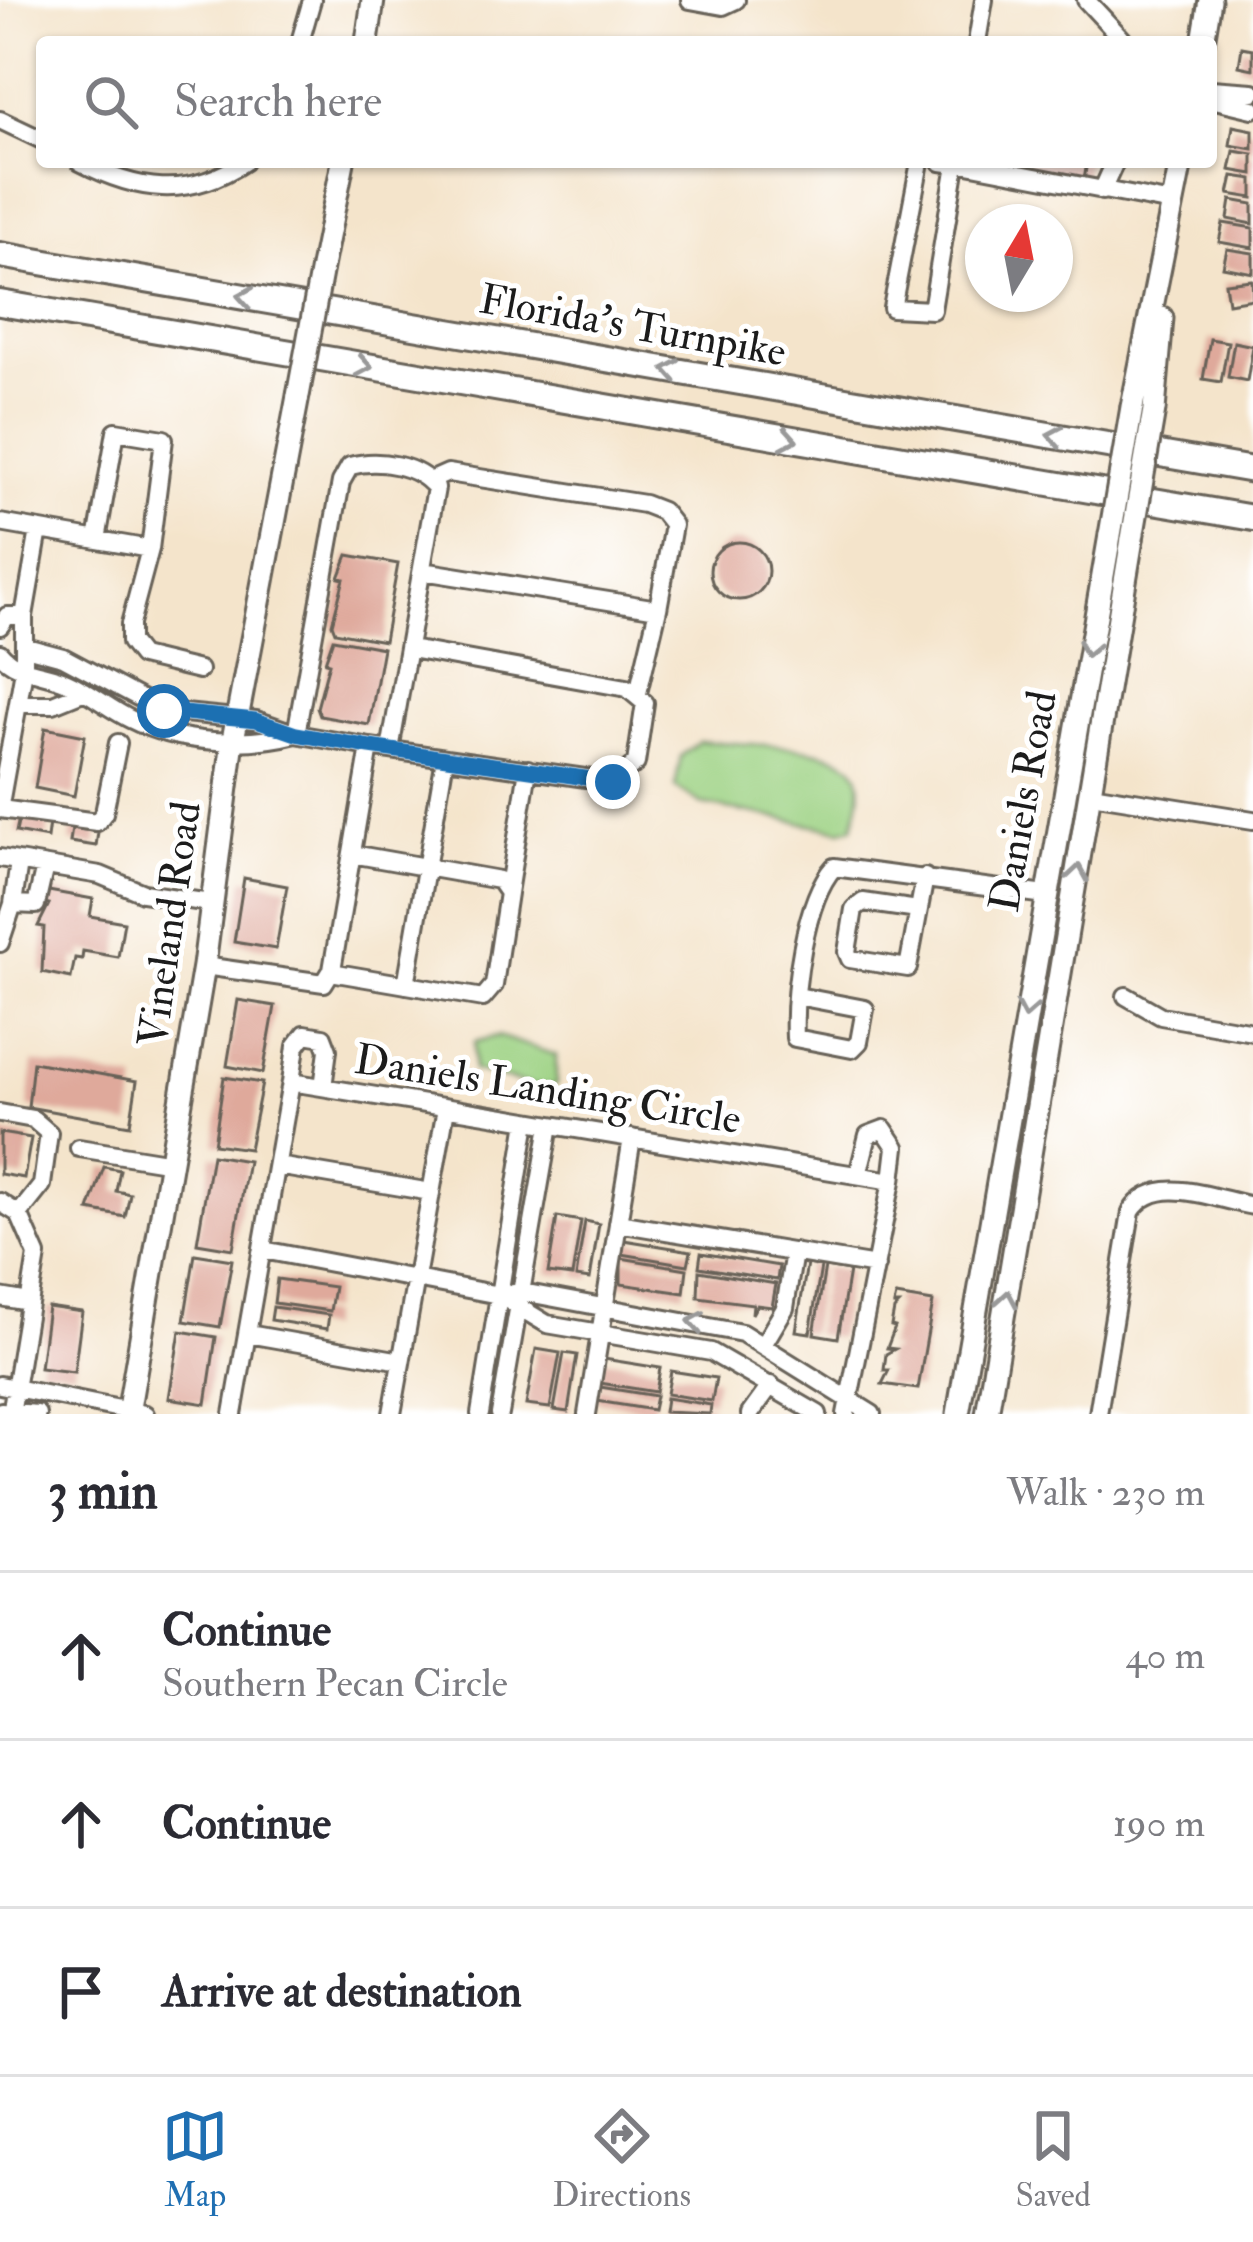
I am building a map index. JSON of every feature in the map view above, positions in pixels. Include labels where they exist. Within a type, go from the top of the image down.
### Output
[{"type":"highway","name":"Florida's Turnpike","points":[[0,255],[1253,470]]},
{"type":"highway","name":"Florida's Turnpike","points":[[0,303],[1253,518]]},
{"type":"main road","points":[[368,36],[374,0]]},
{"type":"main road","points":[[1204,36],[1210,0]]},
{"type":"main road","name":"Vineland Road","points":[[134,1413],[204,966],[235,729],[343,168]]},
{"type":"main road","name":"Daniels Road","points":[[987,1414],[1091,794],[1121,537],[1180,168]]},
{"type":"main road","name":"Daniels Road","points":[[958,1414],[1070,748],[1121,537]]},
{"type":"main road","points":[[1070,748],[1080,786],[1091,794]]},
{"type":"main road","points":[[1046,895],[1057,905],[1067,939]]},
{"type":"street","points":[[302,36],[312,0]]},
{"type":"street","points":[[690,0],[723,6],[736,0]]},
{"type":"street","points":[[978,36],[984,0]]},
{"type":"street","points":[[1086,0],[1120,36]]},
{"type":"street","points":[[1217,89],[1253,92]]},
{"type":"street","points":[[1217,100],[1253,109]]},
{"type":"street","points":[[0,120],[36,137]]},
{"type":"street","points":[[92,168],[118,181],[166,191],[205,183],[233,168]]},
{"type":"street","points":[[919,168],[892,308],[926,313],[932,310],[950,168]]},
{"type":"street","points":[[978,168],[1172,203]]},
{"type":"street","points":[[1102,191],[1112,168]]},
{"type":"street","points":[[97,540],[116,431],[164,439],[150,549],[130,624],[130,642],[141,656],[199,670]]},
{"type":"street","points":[[296,734],[341,482],[350,466],[366,462],[415,470],[436,488],[390,750]]},
{"type":"street","points":[[430,481],[448,473],[662,511],[673,525],[638,693]]},
{"type":"street","points":[[0,523],[150,549]]},
{"type":"street","points":[[39,530],[24,616],[24,670],[0,807],[86,825],[97,822],[104,813],[118,743]]},
{"type":"street","points":[[423,571],[658,609]]},
{"type":"street","points":[[0,626],[7,616],[24,616]]},
{"type":"street","points":[[26,647],[90,670],[164,711],[235,729]]},
{"type":"street","points":[[0,653],[24,670],[85,691],[126,717],[170,733],[274,723],[296,734],[370,747],[613,782],[636,763],[645,703],[638,693],[410,649]]},
{"type":"street","points":[[18,704],[53,704],[85,691]]},
{"type":"street","points":[[126,717],[136,699]]},
{"type":"street","points":[[204,966],[324,983],[331,972],[370,747]]},
{"type":"street","points":[[406,985],[445,758]]},
{"type":"street","points":[[331,972],[483,998],[494,985],[528,770]]},
{"type":"street","points":[[1091,794],[1253,820]]},
{"type":"street","points":[[352,854],[500,880],[508,892]]},
{"type":"street","points":[[0,943],[19,906],[9,860],[100,875],[143,893],[210,903]]},
{"type":"street","points":[[19,906],[36,904],[45,866]]},
{"type":"street","points":[[797,996],[865,1009],[860,1042],[852,1049],[795,1038],[797,996],[813,904],[820,884],[834,867],[1046,895]]},
{"type":"street","points":[[918,910],[863,902],[854,908],[850,959],[908,968],[925,877]]},
{"type":"street","points":[[1126,996],[1161,1016],[1253,1032]]},
{"type":"street","points":[[291,1082],[299,1040],[305,1034],[323,1037],[328,1051],[323,1087]]},
{"type":"street","name":"Daniels Landing Circle","points":[[233,1414],[291,1082],[892,1181]]},
{"type":"street","points":[[392,1414],[446,1108]]},
{"type":"street","points":[[0,1113],[33,1119],[49,1133],[42,1186],[19,1214]]},
{"type":"street","points":[[480,1414],[527,1121]]},
{"type":"street","points":[[500,1414],[550,1125]]},
{"type":"street","points":[[848,1408],[892,1181],[896,1147],[884,1129],[868,1135],[858,1175]]},
{"type":"street","points":[[587,1414],[632,1138]]},
{"type":"street","points":[[79,1148],[172,1163]]},
{"type":"street","points":[[277,1166],[431,1192]]},
{"type":"street","points":[[1098,1414],[1131,1212],[1140,1196],[1157,1188],[1253,1206]]},
{"type":"street","points":[[0,1202],[19,1214],[37,1255],[8,1387],[11,1413]]},
{"type":"street","points":[[619,1223],[876,1266]]},
{"type":"street","points":[[263,1250],[520,1301],[605,1306],[714,1324],[763,1345],[848,1408],[872,1414]]},
{"type":"street","points":[[763,1345],[784,1308],[794,1252]]},
{"type":"street","points":[[0,1298],[29,1302]]},
{"type":"street","points":[[520,1301],[547,1324],[711,1352],[818,1414]]},
{"type":"street","points":[[248,1334],[401,1361]]},
{"type":"street","points":[[750,1414],[771,1384]]},
{"type":"street","points":[[8,1387],[57,1406],[134,1413]]},
{"type":"street","points":[[0,1411],[37,1414]]},
{"type":"green space","points":[[699,741],[808,750],[846,762],[856,771],[860,785],[853,827],[841,830],[701,804],[675,787],[681,756]]},
{"type":"green space","points":[[498,1036],[556,1055],[556,1085],[533,1086],[473,1070],[474,1042]]},
{"type":"building","points":[[1242,47],[1253,49],[1253,69],[1239,66]]},
{"type":"building","points":[[1233,126],[1253,130],[1253,149],[1230,145]]},
{"type":"building","points":[[1234,151],[1253,154],[1253,174],[1230,170]]},
{"type":"building","points":[[1026,168],[1086,168],[1084,180]]},
{"type":"building","points":[[1233,176],[1253,179],[1253,198],[1229,194]]},
{"type":"building","points":[[1231,200],[1253,204],[1253,224],[1228,219]]},
{"type":"building","points":[[1223,223],[1253,228],[1253,248],[1219,242]]},
{"type":"building","points":[[1227,249],[1253,253],[1253,273],[1223,267]]},
{"type":"building","points":[[1252,280],[1253,299],[1228,303],[1225,283]]},
{"type":"building","points":[[1210,339],[1228,342],[1221,382],[1203,379]]},
{"type":"building","points":[[1234,342],[1253,346],[1247,381],[1228,377]]},
{"type":"building","points":[[739,542],[759,551],[768,571],[759,591],[739,600],[719,591],[710,571],[719,551]]},
{"type":"building","points":[[348,555],[398,564],[384,641],[335,632],[332,624],[344,579],[339,578]]},
{"type":"building","points":[[333,639],[383,648],[369,725],[320,716],[317,708]]},
{"type":"building","points":[[45,728],[85,736],[74,796],[35,788]]},
{"type":"building","points":[[19,818],[49,823],[47,838],[16,832]]},
{"type":"building","points":[[72,828],[98,832],[96,846],[70,842]]},
{"type":"building","points":[[244,878],[287,886],[276,949],[234,942]]},
{"type":"building","points":[[43,890],[93,899],[90,916],[124,922],[118,957],[83,951],[82,959],[75,958],[71,978],[42,972],[44,927],[38,926],[49,904],[41,902]]},
{"type":"building","points":[[238,1000],[275,1006],[263,1073],[227,1066]]},
{"type":"building","points":[[33,1062],[137,1081],[130,1125],[28,1107]]},
{"type":"building","points":[[224,1077],[262,1083],[249,1149],[214,1144]]},
{"type":"building","points":[[0,1133],[31,1138],[24,1178],[0,1174]]},
{"type":"building","points":[[212,1155],[248,1161],[233,1249],[197,1243]]},
{"type":"building","points":[[104,1167],[120,1170],[116,1191],[130,1194],[125,1217],[89,1210]]},
{"type":"building","points":[[557,1217],[581,1221],[572,1276],[548,1273]]},
{"type":"building","points":[[585,1221],[599,1224],[590,1279],[576,1277]]},
{"type":"building","points":[[624,1240],[691,1251],[688,1265],[622,1254]]},
{"type":"building","points":[[701,1253],[779,1266],[777,1280],[699,1267]]},
{"type":"building","points":[[195,1254],[232,1260],[220,1327],[184,1321]]},
{"type":"building","points":[[621,1258],[687,1269],[684,1293],[621,1284]]},
{"type":"building","points":[[807,1264],[821,1267],[810,1333],[796,1331]]},
{"type":"building","points":[[825,1267],[849,1271],[838,1338],[814,1334]]},
{"type":"building","points":[[699,1271],[776,1284],[772,1307],[757,1305],[752,1314],[753,1304],[698,1297]]},
{"type":"building","points":[[277,1279],[334,1287],[330,1311],[274,1303]]},
{"type":"building","points":[[896,1296],[933,1302],[918,1389],[882,1384],[889,1370],[884,1370],[886,1354],[895,1349],[887,1348],[899,1305],[894,1305]]},
{"type":"building","points":[[48,1307],[82,1312],[74,1372],[40,1368]]},
{"type":"building","points":[[273,1307],[329,1315],[327,1329],[271,1320]]},
{"type":"building","points":[[180,1331],[216,1337],[206,1404],[169,1398]]},
{"type":"building","points":[[536,1349],[560,1353],[550,1408],[526,1405]]},
{"type":"building","points":[[564,1353],[577,1355],[568,1412],[554,1410]]},
{"type":"building","points":[[604,1359],[660,1368],[656,1392],[600,1383]]},
{"type":"building","points":[[671,1371],[716,1378],[712,1401],[667,1394]]},
{"type":"building","points":[[600,1387],[656,1396],[653,1410],[597,1401]]},
{"type":"building","points":[[666,1398],[711,1405],[710,1414],[664,1412]]},
{"type":"route","points":[[164,711],[256,720],[296,734],[370,747],[613,782]]}]
